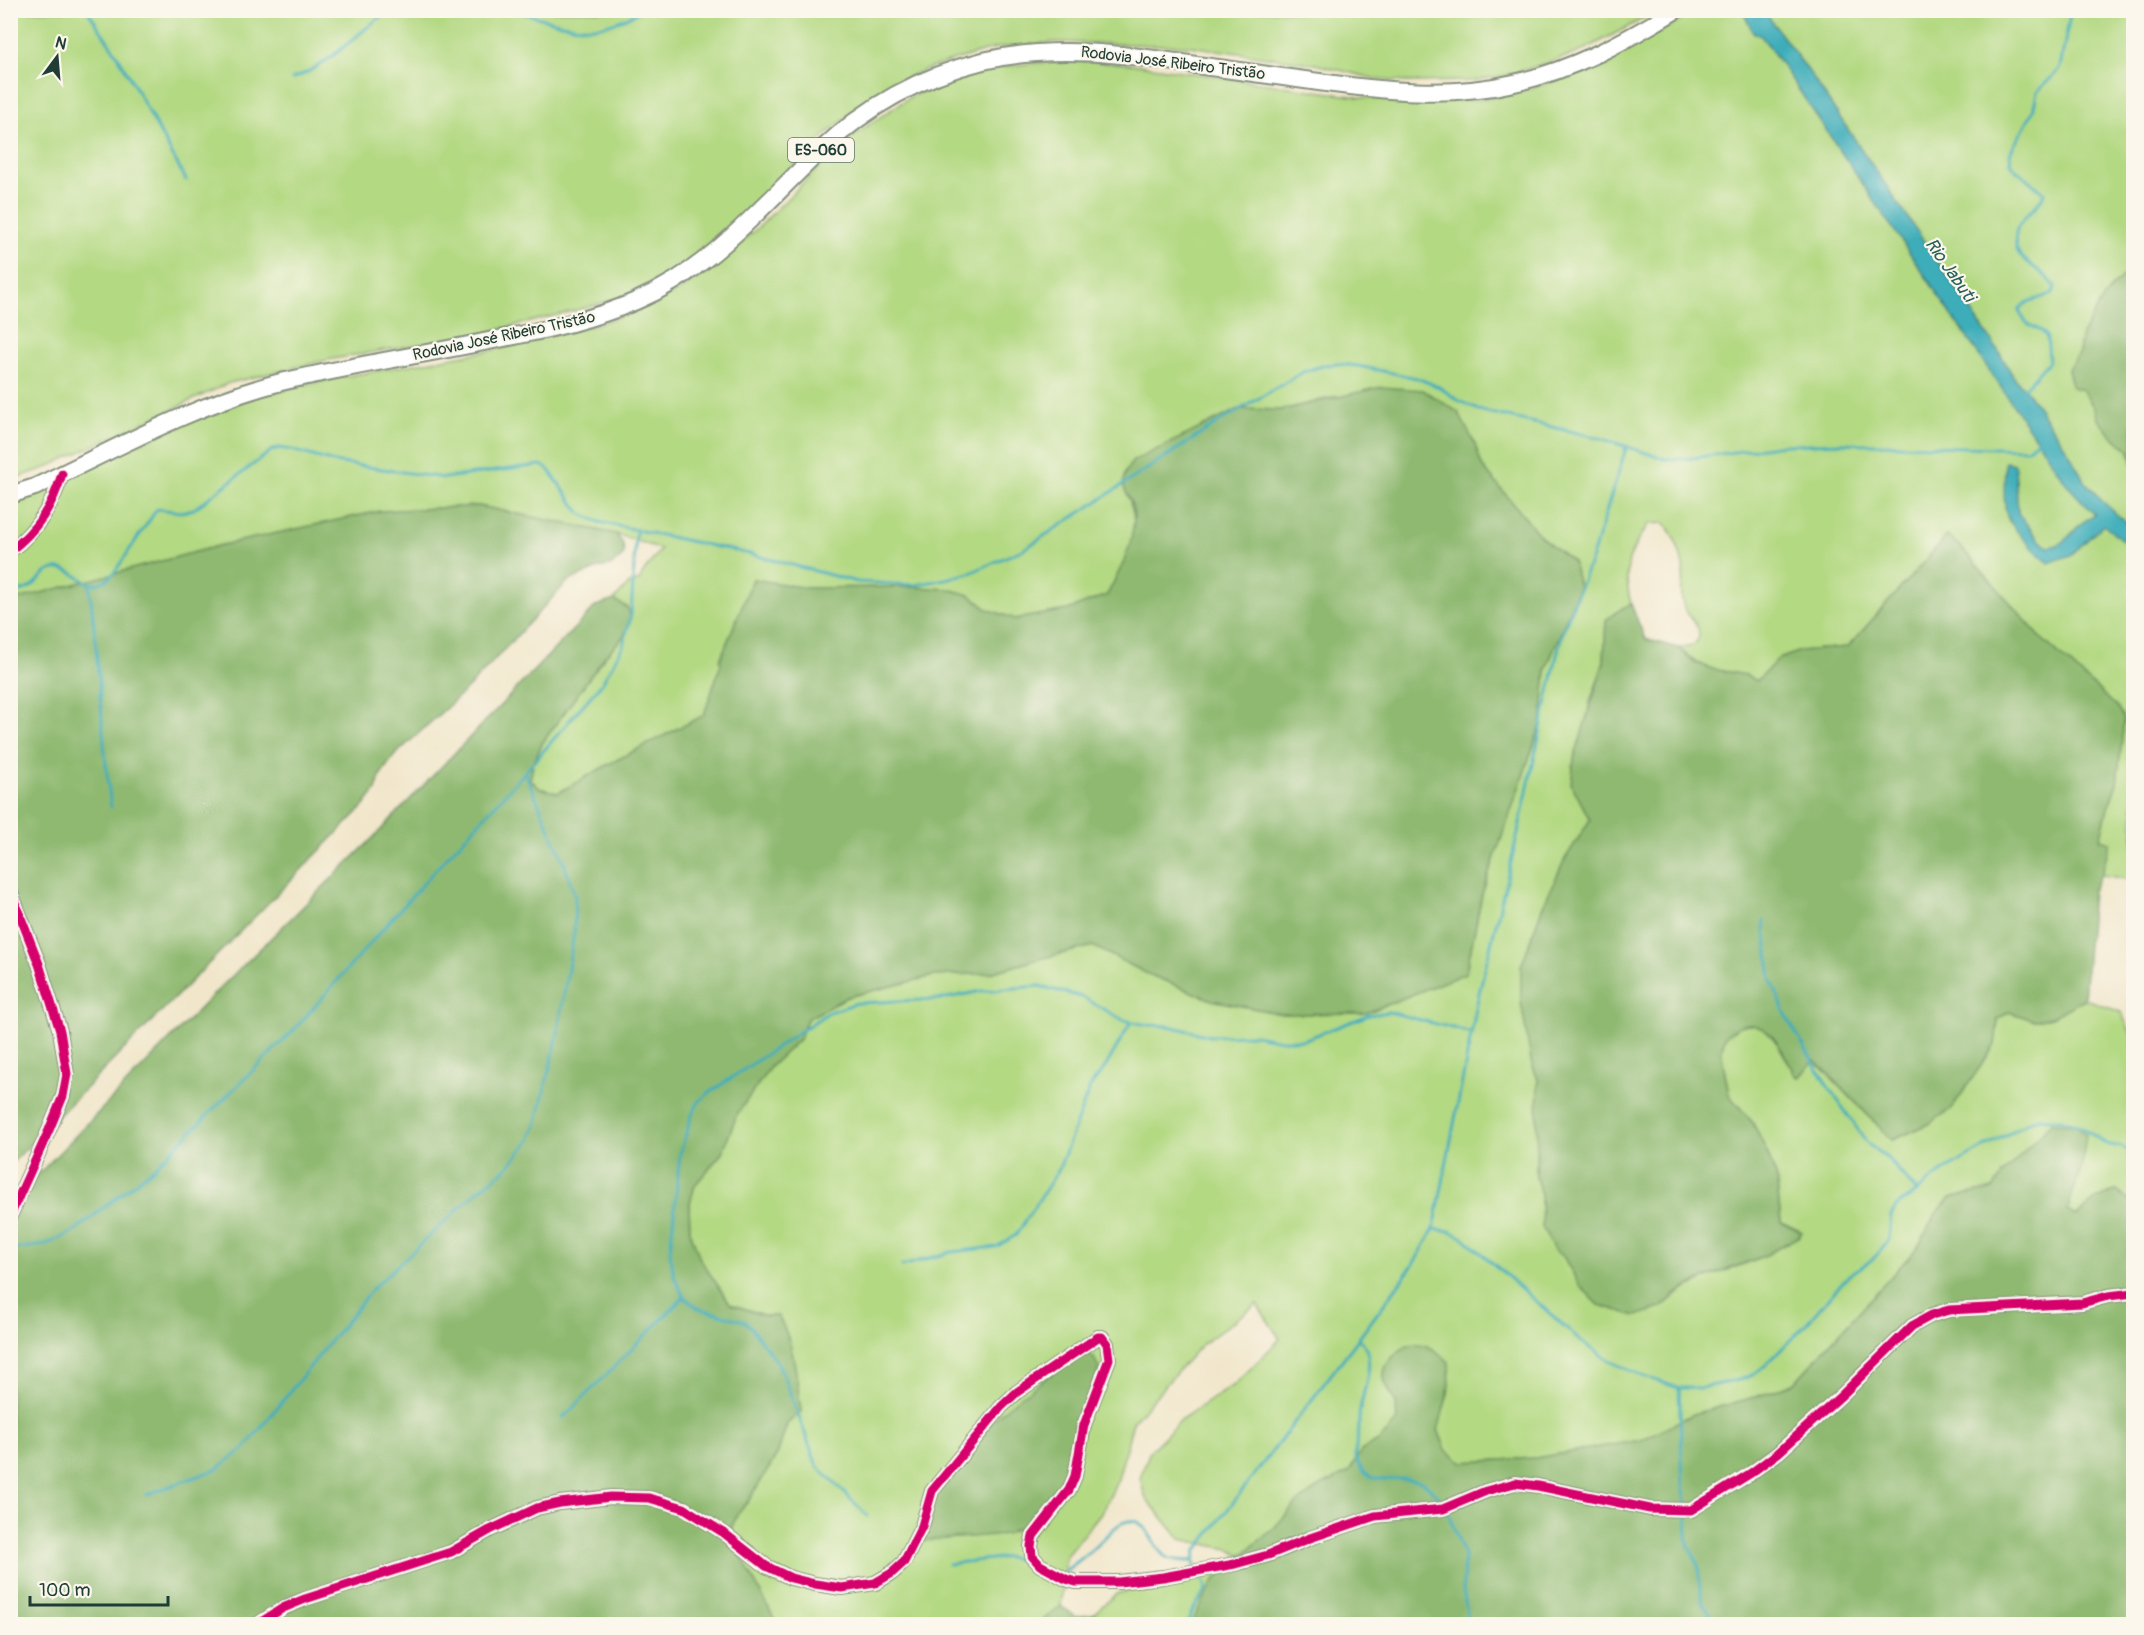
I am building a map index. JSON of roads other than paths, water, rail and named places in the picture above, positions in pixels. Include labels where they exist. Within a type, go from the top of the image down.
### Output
[{"type":"main road","name":"Rodovia José Ribeiro Tristão","points":[[10,495],[35,487],[190,413],[250,391],[317,374],[471,345],[586,320],[638,300],[669,285],[718,250],[751,221],[822,149],[874,108],[922,81],[983,61],[1040,52],[1087,51],[1366,89],[1419,93],[1466,91],[1513,84],[1608,51],[1676,10]]},
{"type":"street","points":[[10,551],[32,533],[39,524],[54,499],[62,474]]},
{"type":"street","points":[[10,890],[39,964],[57,1020],[67,1074],[63,1096],[10,1216]]},
{"type":"street","points":[[258,1624],[283,1608],[305,1599],[451,1552],[490,1530],[537,1508],[595,1498],[649,1498],[684,1508],[724,1533],[766,1566],[791,1578],[832,1587],[852,1588],[875,1583],[892,1573],[908,1558],[922,1526],[932,1491],[1002,1407],[1017,1392],[1098,1337],[1106,1341],[1109,1359],[1084,1425],[1075,1476],[1069,1490],[1037,1531],[1031,1546],[1032,1556],[1044,1568],[1066,1579],[1084,1583],[1163,1577],[1235,1564],[1268,1555],[1375,1516],[1443,1509],[1486,1491],[1515,1484],[1538,1486],[1650,1509],[1691,1510],[1751,1473],[1778,1453],[1843,1394],[1912,1326],[1932,1315],[1949,1310],[2082,1303],[2108,1296],[2133,1293]]},
{"type":"water","points":[[1743,11],[1764,11],[1809,72],[2013,376],[2028,393],[2068,451],[2084,480],[2101,500],[2133,529],[2133,546],[2103,525],[2071,555],[2049,563],[2015,529],[2008,518],[2005,506],[2005,462],[2014,464],[2018,513],[2039,540],[2048,547],[2063,542],[2095,515],[2068,486],[1769,46],[1761,36],[1753,32]]},
{"type":"waterway","points":[[87,10],[118,56],[186,180]]},
{"type":"waterway","points":[[292,79],[319,66],[390,10]]},
{"type":"waterway","points":[[511,10],[561,24],[590,27],[622,20],[641,10]]},
{"type":"waterway","points":[[2022,391],[2049,361],[2046,336],[2029,325],[2019,310],[2030,301],[2053,293],[2055,287],[2046,276],[2018,252],[2017,228],[2041,200],[2044,193],[2015,169],[2011,163],[2010,153],[2033,111],[2037,92],[2060,67],[2071,10]]},
{"type":"waterway","points":[[10,593],[29,588],[55,569],[64,569],[90,583],[97,584],[105,581],[114,573],[157,509],[181,512],[194,509],[271,451],[279,448],[334,462],[444,478],[541,465],[548,469],[581,514],[599,522],[750,554],[857,582],[915,585],[970,573],[1024,549],[1221,421],[1303,372],[1337,364],[1417,378],[1439,387],[1478,410],[1600,438],[1665,459],[1685,459],[1783,445],[1841,443],[2027,449],[2040,438]]},
{"type":"waterway","points":[[1195,1566],[1196,1551],[1413,1265],[1434,1229],[1479,993],[1517,837],[1559,646],[1592,557],[1626,448]]},
{"type":"waterway","points":[[10,1250],[44,1245],[72,1233],[155,1167],[292,1032],[527,770],[602,683],[623,646],[631,615],[636,530]]},
{"type":"waterway","points":[[89,583],[111,807]]},
{"type":"waterway","points":[[146,1495],[217,1469],[244,1449],[373,1288],[478,1191],[507,1168],[530,1140],[536,1125],[556,1042],[574,933],[575,897],[563,860],[525,772]]},
{"type":"waterway","points":[[1764,921],[1771,979],[1786,1016],[1827,1085],[1868,1144],[1888,1159],[1917,1191]]},
{"type":"waterway","points":[[868,1516],[817,1466],[783,1374],[777,1362],[749,1325],[744,1321],[698,1308],[684,1297],[674,1276],[670,1252],[680,1154],[691,1117],[698,1103],[706,1095],[829,1012],[857,1003],[942,999],[982,991],[1039,986],[1082,997],[1123,1020],[1169,1026],[1210,1036],[1255,1035],[1282,1040],[1303,1040],[1369,1015],[1389,1012],[1472,1033]]},
{"type":"waterway","points":[[902,1266],[951,1252],[996,1247],[1016,1235],[1059,1169],[1090,1087],[1106,1066],[1131,1022]]},
{"type":"waterway","points":[[1434,1229],[1450,1231],[1464,1238],[1580,1340],[1609,1361],[1645,1377],[1679,1388],[1700,1388],[1739,1380],[1753,1375],[1766,1365],[1849,1275],[1873,1259],[1883,1248],[1889,1240],[1891,1216],[1896,1207],[1945,1170],[2032,1120],[2040,1118],[2068,1121],[2082,1127],[2106,1144],[2134,1153]]},
{"type":"waterway","points":[[563,1418],[684,1297]]},
{"type":"waterway","points":[[1359,1338],[1365,1345],[1369,1363],[1359,1412],[1356,1459],[1368,1476],[1376,1479],[1403,1479],[1425,1484],[1444,1505]]},
{"type":"waterway","points":[[1679,1388],[1683,1486],[1687,1506]]},
{"type":"waterway","points":[[1447,1510],[1464,1555],[1463,1590],[1469,1624]]},
{"type":"waterway","points":[[1688,1515],[1687,1538],[1698,1563],[1703,1603],[1717,1624]]},
{"type":"waterway","points":[[1064,1572],[1115,1528],[1130,1521],[1143,1526],[1166,1557],[1194,1561]]},
{"type":"waterway","points":[[948,1564],[1008,1557],[1035,1568]]},
{"type":"waterway","points":[[1187,1624],[1206,1590],[1199,1575]]},
{"type":"water label","name":"Rio Jabuti","points":[[1950,270]]}]
